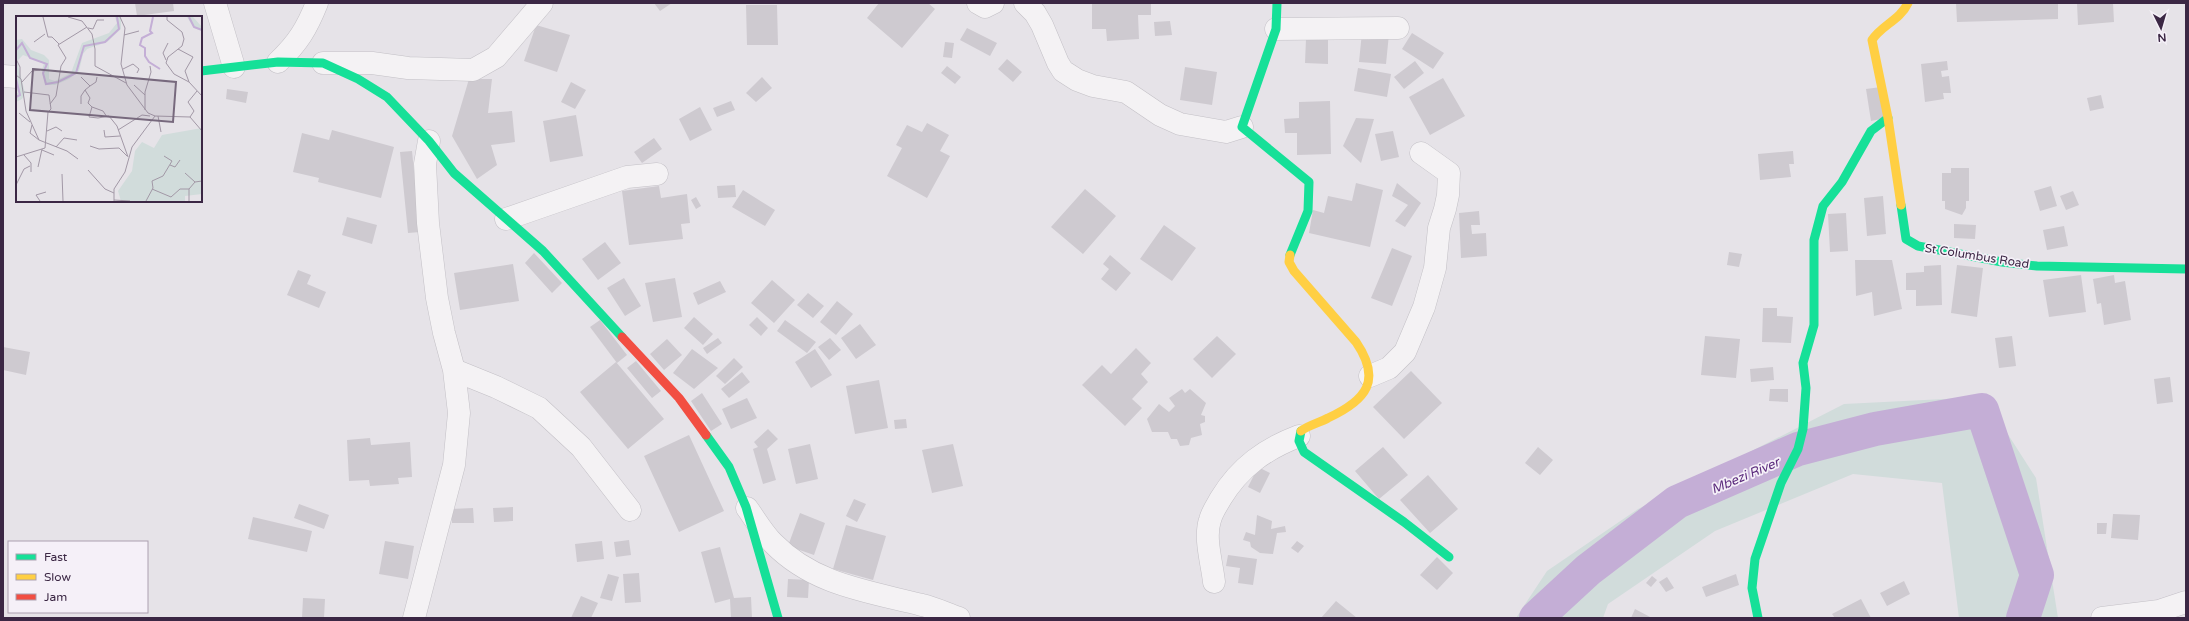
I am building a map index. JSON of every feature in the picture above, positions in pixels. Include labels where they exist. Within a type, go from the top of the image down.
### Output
[{"type":"street","points":[[215,3],[234,67]]},
{"type":"street","points":[[278,62],[294,47],[305,31],[318,3]]},
{"type":"street","points":[[202,71],[278,62],[323,64],[372,63],[408,68],[473,70],[496,57],[542,3]]},
{"type":"street","points":[[978,3],[985,7],[993,3]]},
{"type":"street","points":[[1025,3],[1036,13],[1058,64],[1063,71],[1077,80],[1093,86],[1126,92],[1160,115],[1180,124],[1226,132],[1242,127]]},
{"type":"street","points":[[1242,127],[1276,29],[1278,3]]},
{"type":"street","name":"St Columbus Road","points":[[1908,3],[1906,11],[1899,18],[1877,30],[1872,40],[1888,118],[1906,239],[1918,246],[2002,262],[2037,266],[2186,269]]},
{"type":"street","points":[[1276,29],[1398,28]]},
{"type":"street","points":[[323,64],[358,79],[387,97],[429,141],[454,173],[543,251],[679,398],[729,467],[746,507],[778,618]]},
{"type":"street","points":[[3,76],[16,77]]},
{"type":"street","points":[[1758,618],[1752,588],[1755,559],[1781,483],[1798,449],[1803,429],[1806,388],[1803,363],[1814,325],[1814,240],[1823,206],[1842,182],[1871,131],[1888,118]]},
{"type":"street","points":[[1214,582],[1209,539],[1209,521],[1232,481],[1247,464],[1276,445],[1299,436],[1304,429],[1343,410],[1359,397],[1367,386],[1370,376],[1368,363],[1356,344],[1312,294],[1289,262],[1289,257],[1302,226],[1311,198],[1309,182],[1242,127]]},
{"type":"street","points":[[414,618],[454,466],[459,413],[454,370],[444,333],[437,298],[428,223],[425,164],[429,141]]},
{"type":"street","points":[[1370,376],[1389,368],[1405,352],[1424,307],[1435,268],[1439,228],[1446,209],[1449,173],[1421,154]]},
{"type":"street","points":[[506,219],[620,179],[657,174]]},
{"type":"street","points":[[454,370],[496,387],[539,408],[581,447],[630,510]]},
{"type":"street","points":[[1299,436],[1304,452],[1404,522],[1450,558]]},
{"type":"street","points":[[746,507],[772,542],[798,563],[825,579],[866,593],[923,605],[959,618]]},
{"type":"street","points":[[2102,618],[2158,612],[2186,602]]},
{"type":"shaded area","points":[[1984,397],[2036,478],[2058,618],[1959,618],[1942,483],[1853,474],[1715,531],[1608,604],[1603,618],[1516,618],[1547,571],[1638,509],[1844,404]]},
{"type":"building","points":[[135,3],[173,3],[174,11],[137,16]]},
{"type":"building","points":[[654,3],[672,3],[660,11]]},
{"type":"building","points":[[879,3],[928,3],[935,9],[902,48],[867,18]]},
{"type":"building","points":[[1092,3],[1151,3],[1151,15],[1138,15],[1139,39],[1107,41],[1106,29],[1092,29]]},
{"type":"building","points":[[1956,3],[2058,3],[2058,19],[1957,22]]},
{"type":"building","points":[[2077,3],[2113,3],[2114,22],[2078,25]]},
{"type":"building","points":[[746,5],[777,5],[778,45],[747,45]]},
{"type":"building","points":[[1170,21],[1172,35],[1155,36],[1154,22]]},
{"type":"building","points":[[536,25],[570,35],[557,72],[524,61]]},
{"type":"building","points":[[967,28],[997,43],[990,56],[960,40]]},
{"type":"building","points":[[1362,32],[1389,34],[1386,64],[1359,62]]},
{"type":"building","points":[[1412,33],[1444,53],[1433,69],[1402,49]]},
{"type":"building","points":[[1306,39],[1328,39],[1328,64],[1305,63]]},
{"type":"building","points":[[945,42],[954,43],[952,58],[943,57]]},
{"type":"building","points":[[1007,59],[1022,72],[1013,82],[998,69]]},
{"type":"building","points":[[1415,61],[1424,73],[1404,89],[1394,77]]},
{"type":"building","points":[[1947,61],[1948,70],[1941,71],[1942,77],[1949,76],[1951,93],[1943,93],[1944,99],[1925,102],[1921,64]]},
{"type":"building","points":[[947,66],[961,77],[955,84],[941,73]]},
{"type":"building","points":[[1185,67],[1217,72],[1212,105],[1180,100]]},
{"type":"building","points":[[1358,68],[1391,74],[1387,97],[1354,91]]},
{"type":"building","points":[[762,77],[772,88],[756,102],[746,93]]},
{"type":"building","points":[[1443,78],[1465,116],[1430,135],[1409,97]]},
{"type":"building","points":[[469,79],[492,79],[488,113],[512,111],[515,142],[491,145],[497,165],[477,179],[452,136]]},
{"type":"building","points":[[571,82],[586,90],[575,109],[561,102]]},
{"type":"building","points":[[1881,87],[1886,118],[1871,121],[1866,89]]},
{"type":"building","points":[[227,89],[248,92],[246,103],[226,99]]},
{"type":"building","points":[[2101,95],[2104,108],[2090,111],[2087,98]]},
{"type":"building","points":[[731,101],[735,110],[717,117],[713,108]]},
{"type":"building","points":[[1330,101],[1331,154],[1297,155],[1297,133],[1285,133],[1284,119],[1299,118],[1299,102]]},
{"type":"building","points":[[700,107],[712,130],[690,141],[679,119]]},
{"type":"building","points":[[576,115],[583,156],[550,162],[543,121]]},
{"type":"building","points":[[1356,118],[1374,119],[1361,163],[1343,146]]},
{"type":"building","points":[[927,123],[949,135],[940,151],[950,156],[927,198],[887,176],[902,148],[896,145],[907,125],[922,132]]},
{"type":"building","points":[[332,130],[394,147],[381,198],[318,182],[319,178],[293,172],[302,133],[329,140]]},
{"type":"building","points":[[1393,131],[1399,157],[1381,161],[1375,134]]},
{"type":"building","points":[[654,138],[662,149],[642,163],[634,152]]},
{"type":"building","points":[[412,151],[420,232],[408,233],[400,152]]},
{"type":"building","points":[[1793,151],[1794,164],[1789,164],[1791,177],[1760,180],[1758,154]]},
{"type":"building","points":[[1951,168],[1969,168],[1969,201],[1966,201],[1966,208],[1962,215],[1945,209],[1945,201],[1942,201],[1942,173],[1951,173]]},
{"type":"building","points":[[1356,183],[1383,190],[1370,247],[1309,233],[1313,210],[1324,213],[1328,196],[1352,201]]},
{"type":"building","points":[[1397,183],[1421,203],[1405,227],[1395,221],[1408,205],[1392,196]]},
{"type":"building","points":[[735,185],[736,197],[718,198],[717,186]]},
{"type":"building","points":[[659,186],[661,198],[687,194],[690,223],[681,224],[683,239],[629,245],[622,191]]},
{"type":"building","points":[[2051,186],[2057,206],[2040,211],[2034,191]]},
{"type":"building","points":[[1085,189],[1116,216],[1083,254],[1051,227]]},
{"type":"building","points":[[743,190],[775,210],[765,226],[732,207]]},
{"type":"building","points":[[2073,191],[2079,205],[2066,210],[2060,196]]},
{"type":"building","points":[[1883,196],[1886,234],[1867,236],[1864,198]]},
{"type":"building","points":[[696,197],[701,206],[696,209],[691,200]]},
{"type":"building","points":[[1479,211],[1480,225],[1471,225],[1472,234],[1486,233],[1487,256],[1461,258],[1459,213]]},
{"type":"building","points":[[1846,213],[1848,251],[1830,252],[1828,214]]},
{"type":"building","points":[[347,217],[377,225],[372,244],[342,235]]},
{"type":"building","points":[[1954,224],[1976,225],[1975,239],[1954,238]]},
{"type":"building","points":[[1164,225],[1196,248],[1172,281],[1140,259]]},
{"type":"building","points":[[2064,226],[2068,246],[2047,250],[2043,230]]},
{"type":"building","points":[[605,242],[621,263],[598,280],[582,259]]},
{"type":"building","points":[[1392,248],[1412,256],[1392,306],[1371,298]]},
{"type":"building","points":[[1729,252],[1742,254],[1739,267],[1727,265]]},
{"type":"building","points":[[534,253],[562,283],[552,293],[525,263]]},
{"type":"building","points":[[1110,255],[1131,273],[1116,291],[1101,279],[1109,269],[1103,264]]},
{"type":"building","points":[[1855,260],[1892,260],[1902,309],[1874,316],[1872,292],[1856,296]]},
{"type":"building","points":[[513,264],[519,301],[460,310],[454,273]]},
{"type":"building","points":[[1941,265],[1942,305],[1916,306],[1916,290],[1906,290],[1906,273],[1924,272],[1924,266]]},
{"type":"building","points":[[1957,265],[1983,268],[1977,317],[1951,313]]},
{"type":"building","points":[[298,270],[311,275],[307,284],[326,292],[319,308],[287,295]]},
{"type":"building","points":[[2081,275],[2086,312],[2049,317],[2043,280]]},
{"type":"building","points":[[2114,275],[2115,283],[2125,281],[2131,320],[2104,325],[2101,303],[2097,304],[2093,279]]},
{"type":"building","points":[[624,278],[641,306],[625,316],[607,288]]},
{"type":"building","points":[[675,278],[682,317],[653,322],[645,283]]},
{"type":"building","points":[[772,280],[795,300],[774,323],[751,303]]},
{"type":"building","points":[[720,281],[726,292],[698,305],[693,293]]},
{"type":"building","points":[[808,293],[824,306],[813,318],[797,305]]},
{"type":"building","points":[[837,301],[853,314],[836,335],[820,322]]},
{"type":"building","points":[[1763,308],[1777,308],[1777,316],[1793,317],[1791,343],[1762,342]]},
{"type":"building","points":[[694,317],[713,334],[703,345],[684,328]]},
{"type":"building","points":[[757,317],[768,328],[761,336],[749,325]]},
{"type":"building","points":[[600,320],[627,355],[617,363],[590,327]]},
{"type":"building","points":[[785,320],[816,342],[807,353],[777,331]]},
{"type":"building","points":[[860,324],[876,345],[856,359],[841,338]]},
{"type":"building","points":[[1217,336],[1236,354],[1212,378],[1193,359]]},
{"type":"building","points":[[1705,336],[1740,339],[1736,378],[1701,375]]},
{"type":"building","points":[[2012,336],[2016,366],[1999,368],[1995,338]]},
{"type":"building","points":[[718,338],[722,343],[707,354],[703,348]]},
{"type":"building","points":[[830,338],[841,350],[829,360],[818,347]]},
{"type":"building","points":[[667,339],[682,355],[664,370],[650,354]]},
{"type":"building","points":[[3,347],[30,352],[26,375],[3,370]]},
{"type":"building","points":[[1136,348],[1151,363],[1141,374],[1148,382],[1132,399],[1142,408],[1125,426],[1082,385],[1102,365],[1111,374]]},
{"type":"building","points":[[692,349],[718,368],[694,389],[673,373]]},
{"type":"building","points":[[815,349],[832,375],[811,388],[795,362]]},
{"type":"building","points":[[734,358],[743,367],[725,384],[716,376]]},
{"type":"building","points":[[636,361],[661,391],[652,398],[627,368]]},
{"type":"building","points":[[616,362],[664,419],[628,449],[580,392]]},
{"type":"building","points":[[1773,367],[1774,380],[1751,382],[1750,369]]},
{"type":"building","points":[[1411,371],[1442,403],[1404,439],[1373,407]]},
{"type":"building","points":[[742,372],[750,382],[729,398],[721,389]]},
{"type":"building","points":[[2170,377],[2173,402],[2157,404],[2154,379]]},
{"type":"building","points":[[879,380],[888,428],[855,434],[846,386]]},
{"type":"building","points":[[1182,389],[1185,393],[1190,389],[1206,403],[1201,415],[1205,416],[1205,422],[1200,424],[1202,435],[1191,438],[1189,445],[1180,446],[1177,439],[1171,439],[1168,432],[1152,432],[1147,419],[1159,404],[1169,412],[1175,406],[1169,398]]},
{"type":"building","points":[[1770,389],[1788,389],[1788,402],[1769,401]]},
{"type":"building","points":[[702,393],[722,424],[711,431],[691,401]]},
{"type":"building","points":[[747,398],[757,418],[731,429],[722,409]]},
{"type":"building","points":[[906,419],[907,428],[895,429],[894,420]]},
{"type":"building","points":[[768,429],[778,439],[767,449],[776,480],[763,484],[753,449],[758,447],[754,442]]},
{"type":"building","points":[[689,435],[724,511],[679,532],[644,456]]},
{"type":"building","points":[[370,438],[371,445],[410,442],[412,477],[398,478],[399,484],[370,486],[369,480],[349,481],[347,440]]},
{"type":"building","points":[[810,444],[818,479],[796,484],[788,449]]},
{"type":"building","points":[[953,444],[963,486],[932,493],[922,450]]},
{"type":"building","points":[[1383,447],[1408,475],[1379,499],[1355,471]]},
{"type":"building","points":[[1538,447],[1553,460],[1540,475],[1525,463]]},
{"type":"building","points":[[1258,467],[1270,473],[1260,493],[1248,487]]},
{"type":"building","points":[[1428,475],[1458,509],[1430,533],[1400,500]]},
{"type":"building","points":[[854,499],[866,504],[857,522],[846,516]]},
{"type":"building","points":[[299,504],[329,515],[324,529],[294,518]]},
{"type":"building","points":[[513,507],[513,521],[494,522],[493,508]]},
{"type":"building","points":[[473,508],[474,523],[452,523],[451,509]]},
{"type":"building","points":[[800,513],[825,523],[814,555],[788,546]]},
{"type":"building","points":[[2113,514],[2140,515],[2138,540],[2111,538]]},
{"type":"building","points":[[1257,515],[1272,521],[1271,529],[1285,526],[1286,532],[1277,533],[1273,554],[1260,553],[1251,547],[1250,542],[1243,540],[1246,532],[1255,535]]},
{"type":"building","points":[[253,517],[312,531],[307,552],[248,539]]},
{"type":"building","points":[[2097,523],[2107,523],[2106,534],[2097,534]]},
{"type":"building","points":[[846,525],[886,536],[873,580],[833,569]]},
{"type":"building","points":[[629,540],[631,555],[616,557],[614,542]]},
{"type":"building","points":[[385,541],[414,546],[408,579],[379,574]]},
{"type":"building","points":[[602,541],[604,559],[577,562],[575,544]]},
{"type":"building","points":[[1297,541],[1304,546],[1298,553],[1291,548]]},
{"type":"building","points":[[720,547],[734,598],[751,597],[752,618],[731,618],[730,599],[715,603],[701,552]]},
{"type":"building","points":[[1228,555],[1257,559],[1253,585],[1238,583],[1240,568],[1226,566]]},
{"type":"building","points":[[1437,557],[1453,573],[1437,590],[1420,575]]},
{"type":"building","points":[[639,573],[641,602],[625,603],[623,574]]},
{"type":"building","points":[[608,574],[619,577],[612,601],[600,598]]},
{"type":"building","points":[[1736,574],[1739,585],[1706,597],[1702,587]]},
{"type":"building","points":[[1652,576],[1657,580],[1651,587],[1646,583]]},
{"type":"building","points":[[1667,577],[1674,588],[1666,592],[1659,582]]},
{"type":"building","points":[[788,579],[809,580],[808,598],[787,597]]},
{"type":"building","points":[[1904,581],[1910,594],[1887,606],[1880,593]]},
{"type":"building","points":[[581,596],[598,603],[591,618],[571,618]]},
{"type":"building","points":[[303,598],[325,599],[324,618],[302,618]]},
{"type":"building","points":[[1861,599],[1871,618],[1835,618],[1832,614]]},
{"type":"building","points":[[1336,601],[1357,618],[1321,618]]},
{"type":"building","points":[[1635,609],[1652,618],[1631,618]]},
{"type":"waterway","name":"Mbezi River","points":[[1536,618],[1588,570],[1677,502],[1798,449],[1875,429],[1982,410],[2037,575],[2023,618]]},
{"type":"traffic: fast","points":[[1277,3],[1276,29],[1242,127],[1309,182],[1308,211],[1290,255]]},
{"type":"traffic: fast","points":[[202,71],[278,62],[323,63],[358,79],[387,97],[429,141],[454,173],[543,251],[622,337]]},
{"type":"traffic: fast","points":[[1758,618],[1752,588],[1755,559],[1781,483],[1798,449],[1803,429],[1806,388],[1803,363],[1814,325],[1814,240],[1823,206],[1842,182],[1871,131],[1888,118]]},
{"type":"traffic: fast","points":[[1901,205],[1906,239],[1918,246],[2002,262],[2037,266],[2186,269]]},
{"type":"traffic: fast","points":[[1301,431],[1299,441],[1304,452],[1404,522],[1449,557]]},
{"type":"traffic: fast","points":[[706,435],[729,467],[746,507],[778,618]]},
{"type":"traffic: slow","points":[[1901,205],[1888,118],[1872,40],[1905,9],[1908,3]]},
{"type":"traffic: slow","points":[[1290,255],[1289,262],[1294,271],[1356,342],[1364,355],[1368,367],[1369,378],[1366,388],[1361,396],[1352,404],[1325,420],[1301,431]]},
{"type":"traffic: jam","points":[[622,337],[679,398],[706,435]]}]
